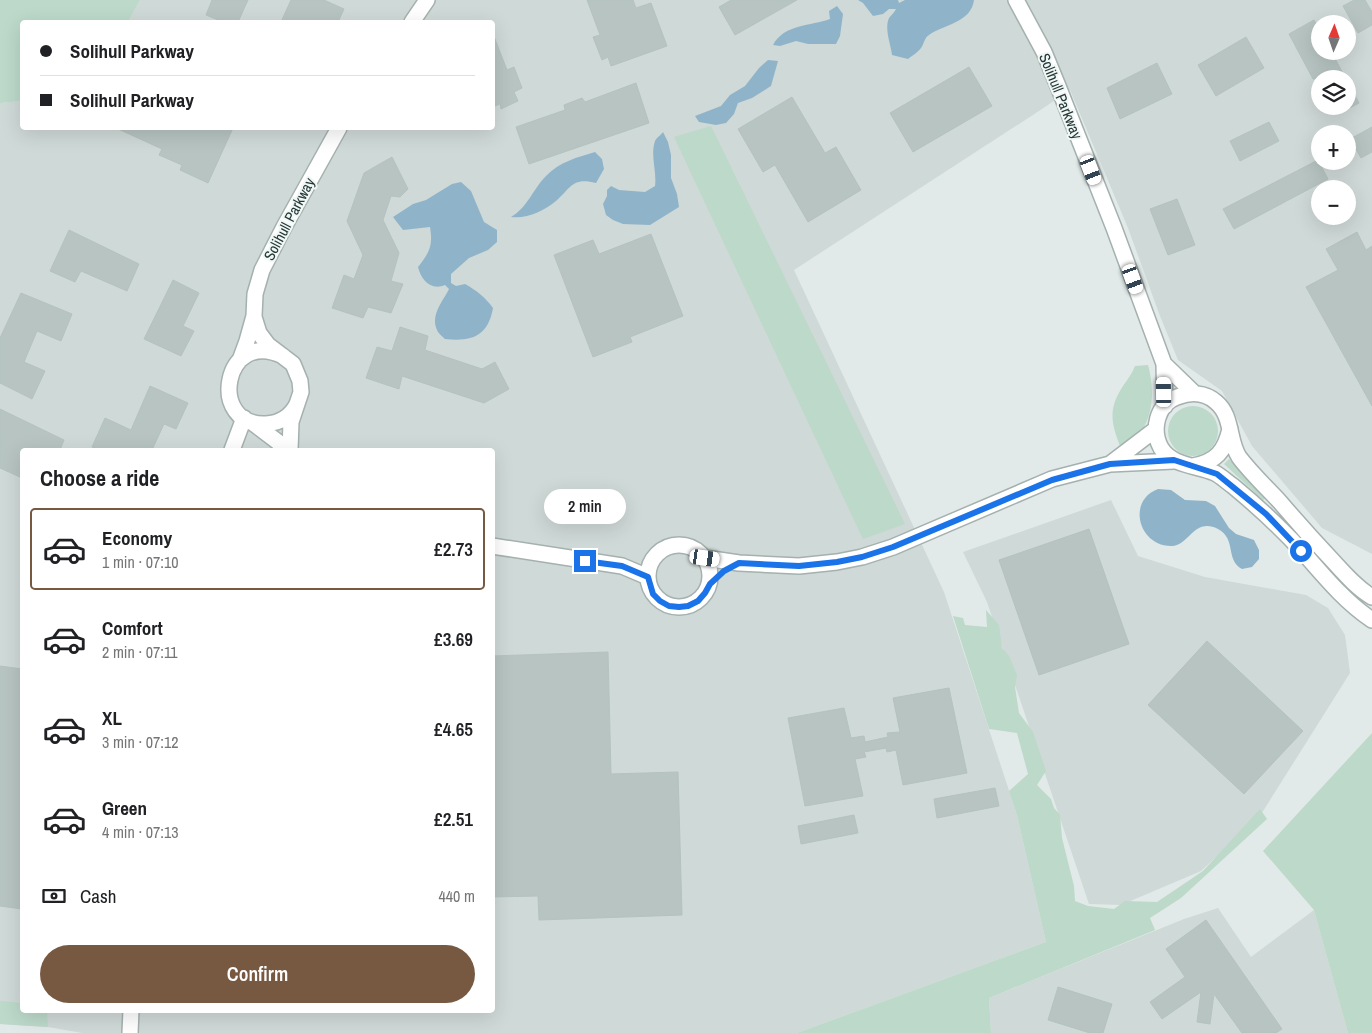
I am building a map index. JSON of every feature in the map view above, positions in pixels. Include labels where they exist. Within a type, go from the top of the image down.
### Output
[{"type":"street","points":[[413,20],[426,0]]},
{"type":"street","name":"Solihull Parkway","points":[[1016,0],[1044,52],[1058,86],[1114,228],[1164,364]]},
{"type":"street","name":"Solihull Parkway","points":[[254,316],[255,294],[262,270],[338,130]]},
{"type":"street","points":[[254,316],[258,333],[268,345],[293,364],[300,381],[301,392],[291,422],[290,448]]},
{"type":"street","points":[[240,360],[254,316]]},
{"type":"street","points":[[282,448],[278,442],[235,409],[230,398],[228,386],[234,366],[240,360],[257,352],[269,352],[283,356]]},
{"type":"street","points":[[1164,364],[1194,393]]},
{"type":"street","points":[[1164,364],[1165,406]]},
{"type":"street","points":[[1174,460],[1161,448],[1158,440],[1156,429],[1160,411],[1173,398],[1194,393],[1216,401],[1228,418],[1239,456],[1318,546],[1372,597]]},
{"type":"street","points":[[249,421],[274,423],[293,411],[297,404]]},
{"type":"street","points":[[233,448],[249,421]]},
{"type":"street","points":[[1110,464],[1156,429]]},
{"type":"street","points":[[1193,466],[1214,459],[1227,442],[1230,430]]},
{"type":"street","points":[[739,563],[724,571],[710,584],[698,601],[688,606],[669,606],[660,601],[653,594],[648,577],[652,561],[662,550],[678,545],[692,548],[705,558],[739,563],[799,566],[862,557],[893,547],[1052,480],[1110,464],[1174,460],[1217,474],[1247,498],[1284,532],[1323,577],[1372,620]]},
{"type":"street","points":[[495,546],[622,566],[648,577]]},
{"type":"street","points":[[705,558],[710,573],[710,584]]},
{"type":"street","points":[[622,566],[652,561]]},
{"type":"street","points":[[130,1033],[131,1013]]},
{"type":"shaded area","points":[[140,0],[1372,0],[1372,554],[1322,528],[1252,446],[1222,391],[1178,360],[1128,228],[1070,90],[794,270],[944,592],[1017,815],[1046,942],[797,1033],[82,1033],[48,1027],[0,1024],[0,103],[20,101],[20,130],[495,130],[495,20],[129,20]]},
{"type":"shaded area","points":[[1111,500],[1138,556],[1205,577],[1306,595],[1328,608],[1345,635],[1350,673],[1260,816],[1201,871],[1121,905],[1089,904],[987,602],[963,552]]},
{"type":"shaded area","points":[[1218,908],[1251,957],[1314,910],[1348,1033],[991,1033],[989,998],[1184,919]]},
{"type":"green space","points":[[0,0],[140,0],[129,20],[20,20],[20,101],[0,103]]},
{"type":"green space","points":[[711,126],[905,524],[863,539],[674,137]]},
{"type":"green space","points":[[1148,365],[1152,388],[1150,412],[1140,433],[1131,441],[1120,446],[1112,416],[1115,402],[1135,366]]},
{"type":"green space","points":[[1188,406],[1198,406],[1211,413],[1218,426],[1218,436],[1211,449],[1198,456],[1188,456],[1179,452],[1172,445],[1168,436],[1168,426],[1172,417],[1179,410]]},
{"type":"green space","points":[[1229,459],[1266,498],[1263,500],[1224,464]]},
{"type":"green space","points":[[986,610],[999,625],[1002,648],[1009,656],[1017,675],[1015,687],[1019,713],[1033,732],[1046,771],[1037,785],[1051,799],[1054,808],[1060,815],[1062,838],[1074,886],[1075,901],[1088,906],[1114,909],[1125,901],[1157,902],[1203,871],[1260,809],[1267,819],[1181,898],[1150,918],[1155,930],[989,998],[991,1033],[797,1033],[1046,942],[1017,815],[1009,791],[1028,774],[1017,733],[989,729],[953,616],[963,618],[965,625],[987,627]]},
{"type":"green space","points":[[1372,733],[1372,1033],[1348,1033],[1314,910],[1263,851]]},
{"type":"green space","points":[[0,1001],[20,1003],[20,1013],[47,1013],[48,1027],[0,1024]]},
{"type":"water","points":[[858,0],[898,0],[899,3],[905,0],[974,0],[968,14],[927,36],[920,49],[908,59],[892,55],[887,27],[889,18],[896,9],[889,9],[883,14],[873,16],[863,3]]},
{"type":"water","points":[[837,6],[843,14],[840,36],[836,44],[808,44],[796,41],[780,46],[773,45],[778,38],[791,29],[830,19],[829,11]]},
{"type":"water","points":[[768,60],[778,61],[771,86],[752,98],[738,103],[734,114],[726,123],[716,125],[699,122],[695,116],[721,106],[730,95],[745,86]]},
{"type":"water","points":[[663,132],[671,155],[671,178],[677,194],[679,207],[650,225],[623,224],[613,220],[606,215],[603,204],[607,196],[607,190],[611,186],[619,190],[645,192],[655,186],[654,146],[656,140]]},
{"type":"water","points":[[595,152],[602,159],[604,169],[596,183],[582,181],[577,183],[541,211],[523,217],[511,217],[522,208],[541,181],[551,171],[569,161]]},
{"type":"water","points":[[461,182],[471,191],[484,222],[497,230],[497,242],[488,250],[469,258],[451,274],[451,283],[456,286],[465,284],[469,286],[493,308],[491,317],[483,331],[471,338],[455,340],[445,339],[435,324],[438,308],[449,289],[445,285],[435,287],[427,283],[418,267],[430,248],[430,227],[403,230],[393,217],[413,204],[426,200],[452,184]]},
{"type":"water","points":[[1158,489],[1171,490],[1185,500],[1206,501],[1215,506],[1229,528],[1236,534],[1254,540],[1259,550],[1259,559],[1252,567],[1242,569],[1234,560],[1224,533],[1210,526],[1197,529],[1178,545],[1161,544],[1151,539],[1145,532],[1140,513],[1142,503],[1148,495]]},
{"type":"building","points":[[212,0],[248,0],[239,20],[218,20],[206,15]]},
{"type":"building","points":[[291,0],[324,0],[344,9],[339,20],[282,20]]},
{"type":"building","points":[[587,0],[633,0],[636,8],[651,3],[667,46],[611,66],[608,57],[602,60],[593,37],[600,35]]},
{"type":"building","points":[[731,0],[797,0],[735,35],[719,7]]},
{"type":"building","points":[[1354,0],[1365,0],[1372,12],[1372,25],[1358,33],[1356,29],[1356,15],[1348,15],[1343,6]]},
{"type":"building","points":[[1311,22],[1311,60],[1336,60],[1341,70],[1311,70],[1311,75],[1289,34]]},
{"type":"building","points":[[1246,37],[1264,68],[1216,96],[1198,65]]},
{"type":"building","points":[[495,39],[507,70],[514,67],[522,88],[514,92],[518,101],[501,109],[500,104],[495,106]]},
{"type":"building","points":[[1157,63],[1172,94],[1120,119],[1107,88]]},
{"type":"building","points":[[969,67],[992,106],[913,152],[890,113]]},
{"type":"building","points":[[636,83],[649,123],[529,164],[516,127],[565,110],[564,105],[582,98],[585,102]]},
{"type":"building","points":[[792,97],[825,153],[836,147],[861,190],[808,222],[775,165],[763,172],[738,129]]},
{"type":"building","points":[[1269,122],[1279,141],[1240,161],[1230,141]]},
{"type":"building","points":[[1372,127],[1372,152],[1361,158],[1356,149],[1356,136]]},
{"type":"building","points":[[120,130],[232,130],[208,183],[180,170],[182,165],[159,155],[162,149]]},
{"type":"building","points":[[392,157],[408,189],[400,197],[391,196],[383,220],[399,253],[391,281],[403,284],[391,313],[368,307],[363,318],[332,308],[344,275],[354,279],[363,255],[347,221],[364,173]]},
{"type":"building","points":[[1311,164],[1311,170],[1323,170],[1328,179],[1311,180],[1311,188],[1234,229],[1223,209]]},
{"type":"building","points":[[1177,199],[1195,245],[1168,255],[1150,209]]},
{"type":"building","points":[[69,230],[139,264],[127,291],[81,271],[75,282],[50,271]]},
{"type":"building","points":[[1357,232],[1366,250],[1372,246],[1372,406],[1306,287],[1338,270],[1326,249]]},
{"type":"building","points":[[651,234],[683,316],[630,337],[632,342],[593,357],[554,255],[593,240],[599,254]]},
{"type":"building","points":[[173,280],[199,293],[183,326],[194,331],[181,356],[144,339]]},
{"type":"building","points":[[21,293],[72,314],[61,341],[37,331],[24,362],[45,371],[32,399],[0,383],[0,338]]},
{"type":"building","points":[[400,327],[428,336],[425,350],[482,369],[495,362],[509,389],[484,403],[402,376],[399,389],[366,378],[377,347],[392,351]]},
{"type":"building","points":[[150,386],[188,403],[176,429],[164,424],[153,448],[92,447],[105,418],[131,430]]},
{"type":"building","points":[[0,409],[64,440],[61,448],[20,448],[20,477],[0,468]]},
{"type":"building","points":[[1089,529],[1129,644],[1039,675],[999,560]]},
{"type":"building","points":[[1207,641],[1303,731],[1244,794],[1148,705]]},
{"type":"building","points":[[608,652],[611,774],[678,772],[682,915],[539,920],[538,896],[495,897],[495,656]]},
{"type":"building","points":[[0,666],[20,669],[20,909],[0,906]]},
{"type":"building","points":[[949,688],[967,773],[903,785],[896,750],[887,752],[886,748],[864,752],[866,757],[855,759],[863,796],[805,806],[788,718],[844,708],[851,738],[864,736],[865,742],[888,737],[887,733],[900,732],[893,698]]},
{"type":"building","points":[[995,788],[999,806],[937,818],[934,799]]},
{"type":"building","points":[[854,815],[858,833],[801,844],[798,826]]},
{"type":"building","points":[[1206,920],[1282,1029],[1276,1033],[1242,1033],[1214,994],[1210,1024],[1197,1022],[1201,992],[1162,1019],[1150,1002],[1185,977],[1166,949]]},
{"type":"building","points":[[1058,987],[1112,1004],[1103,1033],[1090,1033],[1048,1020]]},
{"type":"route","points":[[585,561],[622,566],[648,577],[653,594],[660,601],[669,606],[688,606],[698,601],[710,584],[724,571],[739,563],[799,566],[862,557],[908,541],[1052,480],[1110,464],[1174,460],[1181,464],[1217,474],[1266,514],[1301,551]]}]
